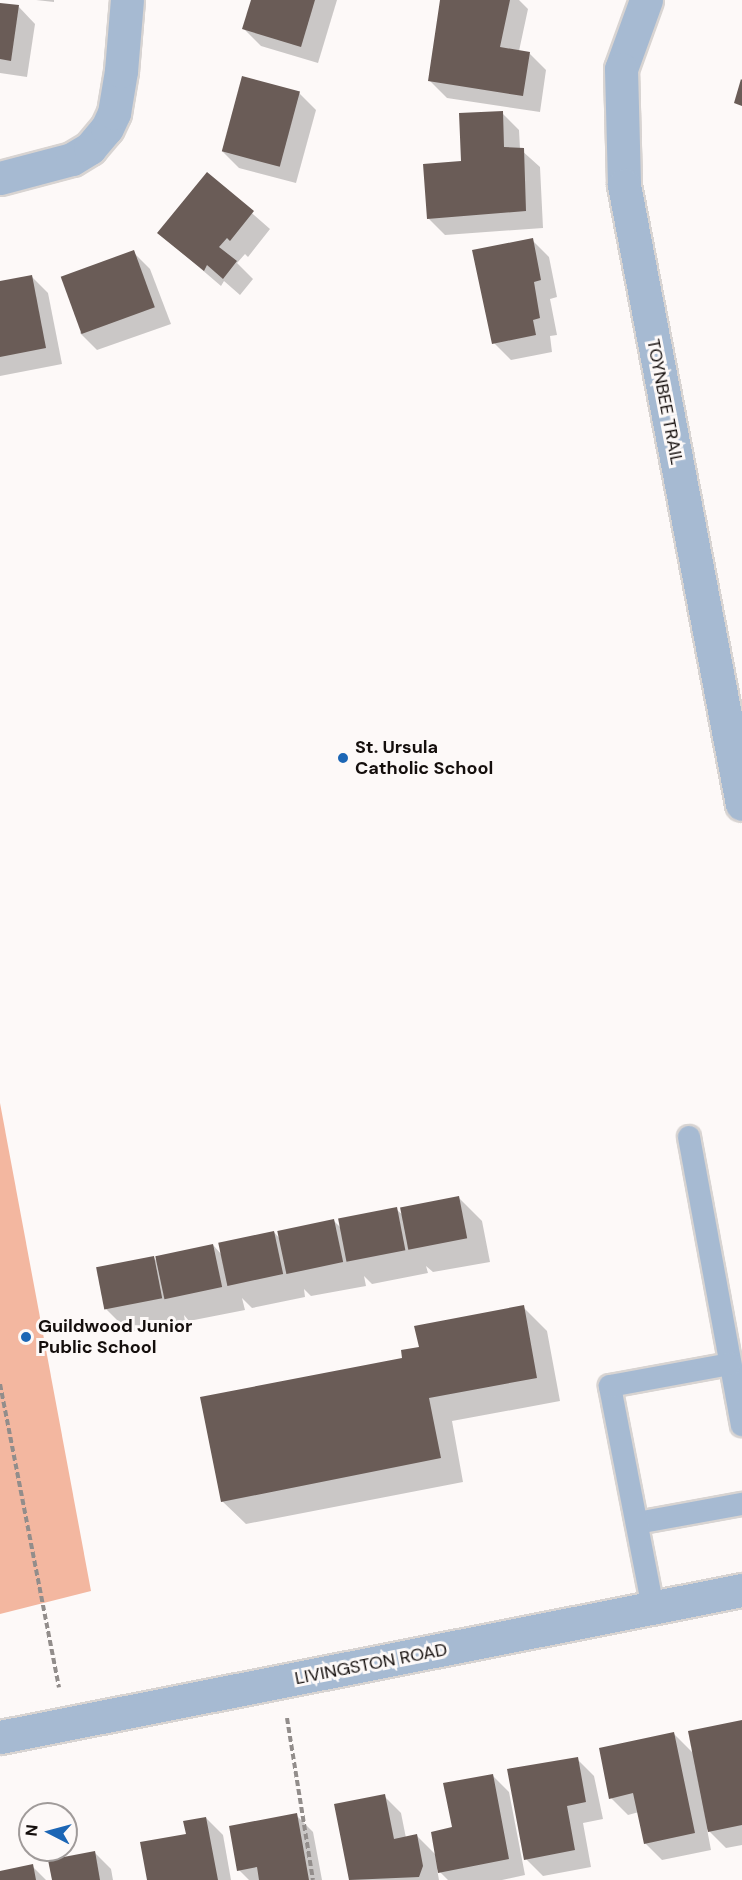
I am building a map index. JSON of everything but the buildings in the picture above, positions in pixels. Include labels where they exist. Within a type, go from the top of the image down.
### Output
[{"type":"street","points":[[0,178],[72,159],[90,148],[107,128],[114,113],[121,71],[127,0]]},
{"type":"street","name":"TOYNBEE TRAIL","points":[[646,0],[621,69],[624,185],[742,804]]},
{"type":"street","name":"LIVINGSTON ROAD","points":[[0,1737],[742,1590]]},
{"type":"lane","points":[[689,1137],[742,1425]]},
{"type":"lane","points":[[653,1608],[610,1386],[730,1364]]},
{"type":"lane","points":[[637,1523],[742,1504]]},
{"type":"path","points":[[0,1384],[66,1724]]},
{"type":"path","points":[[282,1682],[313,1880]]},
{"type":"shaded area","name":"Guildwood Junior Public School","points":[[0,1103],[91,1591],[0,1614]]},
{"type":"place","name":"St. Ursula Catholic School","points":[[343,758]]},
{"type":"place","name":"Guildwood Junior Public School","points":[[26,1337]]}]
